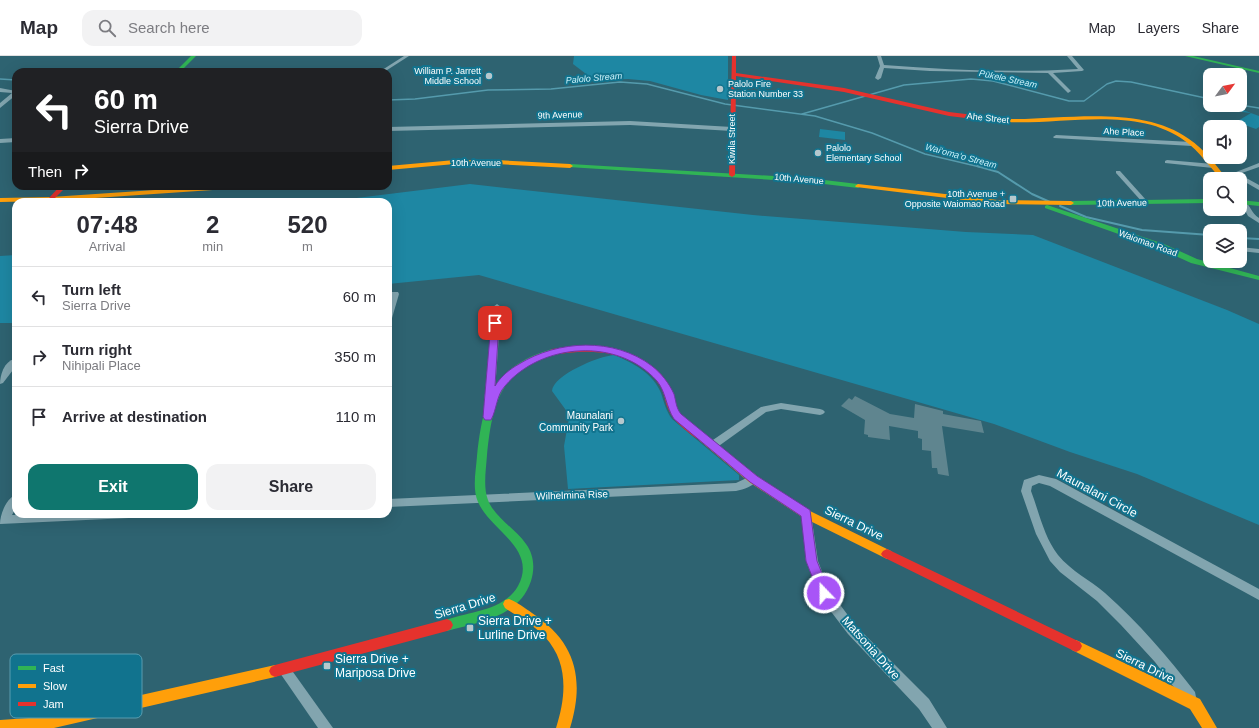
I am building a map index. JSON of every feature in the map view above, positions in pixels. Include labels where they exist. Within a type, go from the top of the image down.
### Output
[{"type":"street","points":[[182,68],[194,56]]},
{"type":"street","points":[[388,68],[407,56]]},
{"type":"street","name":"Kiwila Street","points":[[732,175],[734,56]]},
{"type":"street","points":[[878,78],[882,66],[879,56]]},
{"type":"street","points":[[882,66],[930,70],[1049,72],[1082,70],[1082,67],[1069,56]]},
{"type":"street","points":[[1187,56],[1259,72]]},
{"type":"street","points":[[1049,72],[1068,92]]},
{"type":"street","name":"Ahe Street","points":[[734,74],[807,83],[949,114],[1010,121],[1108,117],[1138,122],[1169,131],[1187,140],[1218,172]]},
{"type":"street","points":[[0,90],[12,91]]},
{"type":"street","points":[[0,106],[12,96]]},
{"type":"street","name":"9th Avenue","points":[[392,129],[630,123],[732,129]]},
{"type":"street","name":"Ahe Place","points":[[1056,138],[1192,144]]},
{"type":"street","points":[[0,140],[12,140]]},
{"type":"street","name":"10th Avenue","points":[[392,168],[455,162],[496,162],[732,175],[807,180],[997,202],[1038,204]]},
{"type":"street","points":[[1167,162],[1213,166]]},
{"type":"street","points":[[1259,165],[1234,174],[1259,188]]},
{"type":"street","points":[[1118,172],[1145,202]]},
{"type":"street","points":[[52,198],[60,190]]},
{"type":"street","points":[[66,198],[183,190]]},
{"type":"street","points":[[0,200],[12,200]]},
{"type":"street","name":"10th Avenue","points":[[1062,208],[1145,202],[1203,201]]},
{"type":"street","points":[[1247,202],[1259,204]]},
{"type":"street","name":"Waiomao Road","points":[[1038,204],[1062,208],[1161,246],[1194,261],[1259,278]]},
{"type":"street","points":[[1247,211],[1250,216],[1259,221]]},
{"type":"street","points":[[1247,249],[1259,251]]},
{"type":"street","points":[[392,304],[395,294]]},
{"type":"street","points":[[488,417],[496,308]]},
{"type":"street","name":"Sierra Drive","points":[[142,701],[284,669],[493,612],[509,604],[525,584],[529,569],[528,556],[521,544],[488,511],[481,498],[480,486],[488,417],[495,393],[505,379],[520,367],[537,357],[556,351],[576,348],[596,348],[625,355],[649,368],[666,387],[673,411],[677,417],[753,479],[806,514],[1195,704]]},
{"type":"street","points":[[0,381],[12,365]]},
{"type":"street","points":[[713,446],[764,409],[781,406],[820,412]]},
{"type":"street","name":"Wilhelmina Rise","points":[[392,503],[736,487],[746,484],[753,479]]},
{"type":"street","name":"Maunalani Circle","points":[[1210,728],[1195,704],[1167,666],[1136,631],[1090,587],[1055,560],[1045,542],[1026,491],[1027,485],[1031,480],[1036,479],[1052,482],[1259,595]]},
{"type":"street","points":[[1,520],[12,505]]},
{"type":"street","name":"Matsonia Drive","points":[[806,514],[812,561],[824,593],[852,630],[924,704],[940,728]]},
{"type":"street","points":[[1,520],[44,518]]},
{"type":"street","points":[[509,604],[545,630],[556,642],[565,658],[569,669],[571,691],[568,714],[563,728]]},
{"type":"street","points":[[284,669],[326,728]]},
{"type":"street","name":"Sierra Drive","points":[[0,728],[43,724],[69,718]]},
{"type":"shaded area","points":[[574,56],[728,56],[728,100],[701,95],[650,81],[628,79],[594,80],[573,64]]},
{"type":"shaded area","points":[[1251,113],[1259,116],[1259,127],[1256,129],[1247,126],[1247,120],[1239,120]]},
{"type":"shaded area","points":[[820,129],[845,132],[845,140],[819,137]]},
{"type":"shaded area","points":[[470,184],[753,215],[966,232],[1033,235],[1227,310],[1259,324],[1259,525],[1137,474],[1070,452],[994,424],[479,275],[392,284],[392,198],[356,198]]},
{"type":"shaded area","points":[[12,255],[12,323],[0,323],[0,256]]},
{"type":"shaded area","name":"Maunalani Community Park","points":[[614,355],[635,365],[648,374],[661,393],[672,419],[739,475],[739,480],[568,489],[564,446],[569,418],[568,413],[552,391],[554,385],[578,367],[607,356]]},
{"type":"building","points":[[855,396],[890,414],[914,418],[915,404],[943,411],[943,414],[981,421],[984,433],[942,426],[949,476],[938,474],[937,468],[932,468],[931,451],[922,450],[922,439],[918,438],[918,431],[889,426],[890,440],[868,437],[868,435],[864,434],[865,420],[841,406],[849,398],[852,400]]},
{"type":"waterway","name":"Palolo Stream","points":[[0,79],[12,80]]},
{"type":"waterway","name":"Pūkele Stream","points":[[802,114],[904,85],[971,79],[993,81],[1069,101],[1084,101],[1107,84],[1116,81],[1131,82],[1203,97]]},
{"type":"waterway","name":"Palolo Stream","points":[[392,100],[415,99],[488,90],[551,89],[620,82],[647,84],[725,104],[815,116],[872,133],[925,154],[980,167]]},
{"type":"waterway","name":"Pūkele Stream","points":[[1247,106],[1259,108]]},
{"type":"waterway","name":"Waiʻomaʻo Stream","points":[[977,166],[998,172],[1032,194],[1050,202]]},
{"type":"waterway","name":"Waiʻomaʻo Stream","points":[[1060,206],[1086,217],[1142,230],[1203,234]]},
{"type":"waterway","name":"Waiʻomaʻo Stream","points":[[1247,238],[1259,239]]},
{"type":"traffic: fast","points":[[181,68],[194,56]]},
{"type":"traffic: fast","points":[[1187,56],[1259,72]]},
{"type":"traffic: fast","points":[[570,166],[807,180],[858,186]]},
{"type":"traffic: fast","points":[[1071,203],[1203,201]]},
{"type":"traffic: fast","points":[[1247,203],[1259,204]]},
{"type":"traffic: fast","points":[[1047,207],[1161,246],[1194,261],[1259,278]]},
{"type":"traffic: fast","points":[[447,625],[495,611],[516,598],[523,588],[528,571],[526,554],[514,537],[490,513],[481,496],[480,480],[484,441],[491,406],[497,391],[506,378],[518,367],[533,358],[552,352]]},
{"type":"traffic: slow","points":[[982,118],[1012,121],[1101,118],[1124,119],[1145,123],[1166,129],[1186,139],[1218,172]]},
{"type":"traffic: slow","points":[[392,168],[455,162],[496,162],[570,166]]},
{"type":"traffic: slow","points":[[858,186],[997,202],[1071,203]]},
{"type":"traffic: slow","points":[[66,198],[183,190]]},
{"type":"traffic: slow","points":[[0,200],[12,200]]},
{"type":"traffic: slow","points":[[703,438],[753,479],[806,514],[887,554]]},
{"type":"traffic: slow","points":[[509,604],[549,633],[563,654],[568,666],[570,678],[569,703],[563,728]]},
{"type":"traffic: slow","points":[[1076,646],[1195,704],[1210,728]]},
{"type":"traffic: slow","points":[[142,701],[275,671]]},
{"type":"traffic: slow","points":[[0,727],[43,724],[69,718]]},
{"type":"traffic: jam","points":[[732,175],[734,56]]},
{"type":"traffic: jam","points":[[734,74],[844,90],[949,114],[982,118]]},
{"type":"traffic: jam","points":[[52,198],[60,190]]},
{"type":"traffic: jam","points":[[552,352],[597,349],[627,356],[641,363],[653,372],[663,383],[677,418],[703,438]]},
{"type":"traffic: jam","points":[[887,554],[1076,646]]},
{"type":"traffic: jam","points":[[275,671],[447,625]]},
{"type":"place","name":"William P. Jarrett Middle School","points":[[489,76]]},
{"type":"place","name":"Palolo Fire Station Number 33","points":[[720,89]]},
{"type":"place","name":"Palolo Elementary School","points":[[818,153]]},
{"type":"place","name":"10th Avenue + Opposite Waiomao Road","points":[[1013,199]]},
{"type":"place","name":"Maunalani Community Park","points":[[621,421]]},
{"type":"place","name":"Sierra Drive + Lurline Drive","points":[[470,628]]},
{"type":"place","name":"Sierra Drive + Mariposa Drive","points":[[327,666]]},
{"type":"route","points":[[495,323],[488,417],[491,401],[505,379],[512,372],[537,357],[566,349],[596,348],[616,352],[633,358],[649,368],[661,380],[666,387],[673,411],[677,417],[753,479],[806,514],[812,561],[824,593]]}]
